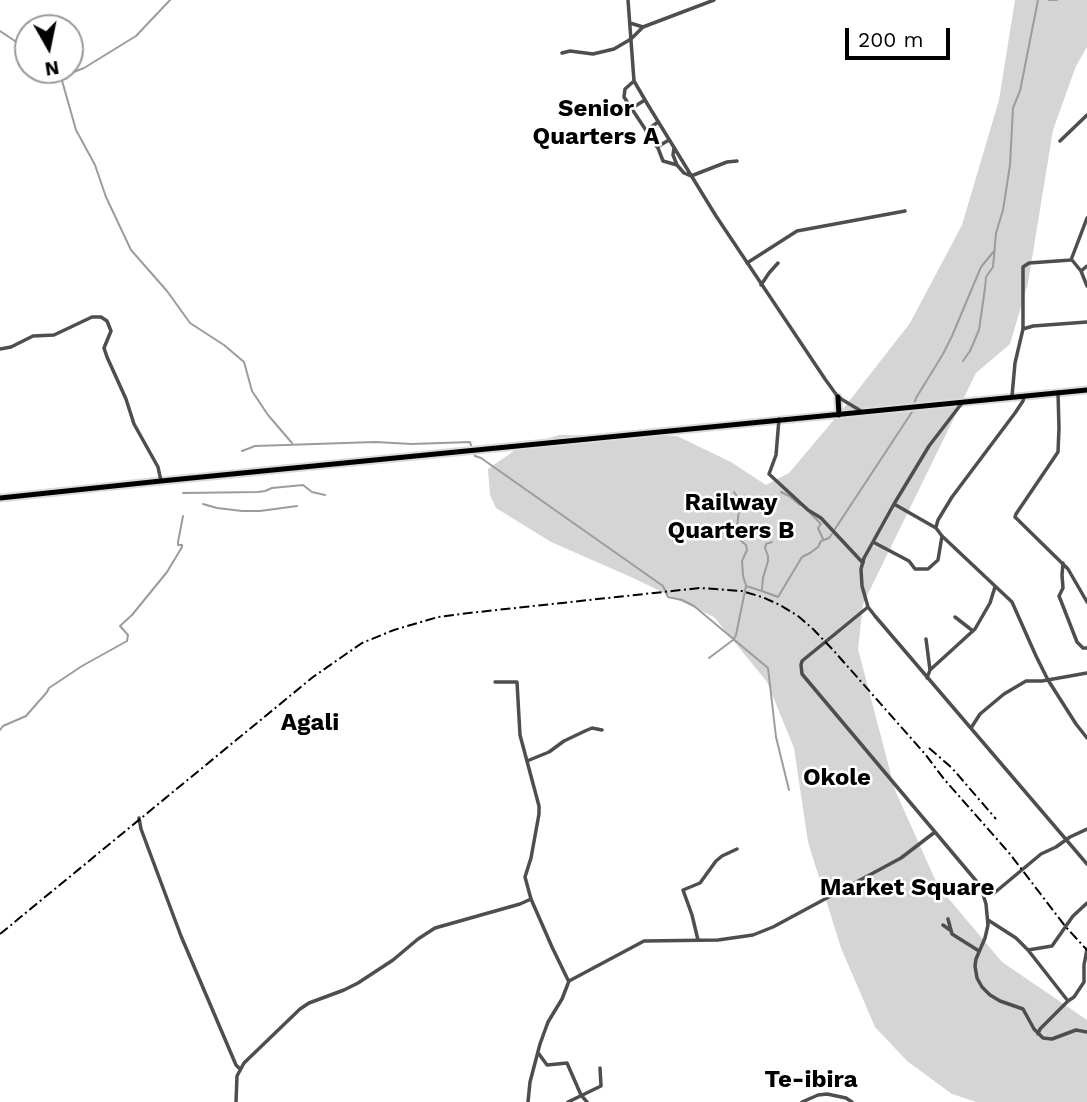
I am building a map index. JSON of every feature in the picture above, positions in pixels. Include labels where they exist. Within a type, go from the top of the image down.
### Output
[{"type":"main road","points":[[0,498],[1087,390]]},
{"type":"main road","points":[[838,397],[839,415]]},
{"type":"street","points":[[628,0],[634,81],[761,285],[838,397],[863,412]]},
{"type":"street","points":[[562,53],[570,51],[593,54],[614,49],[631,39],[643,27],[713,0]]},
{"type":"street","points":[[630,23],[643,27]]},
{"type":"street","points":[[634,81],[624,92],[624,97],[658,148],[663,161],[677,165]]},
{"type":"street","points":[[632,108],[645,100]]},
{"type":"street","points":[[1060,141],[1087,115]]},
{"type":"street","points":[[646,131],[658,122]]},
{"type":"street","points":[[658,148],[669,140]]},
{"type":"street","points":[[674,148],[673,155],[677,165],[691,176],[737,160]]},
{"type":"street","points":[[747,263],[797,231],[905,211]]},
{"type":"street","points":[[1071,260],[1087,218]]},
{"type":"street","points":[[1071,260],[1081,271],[1087,286]]},
{"type":"street","points":[[1012,397],[1015,363],[1023,329],[1023,267],[1029,263],[1071,260]]},
{"type":"street","points":[[761,285],[778,263]]},
{"type":"street","points":[[1081,271],[1087,266]]},
{"type":"street","points":[[0,349],[33,337],[54,335],[92,317],[101,317],[107,321],[111,331],[104,348],[134,425],[158,467],[161,481]]},
{"type":"street","points":[[1023,329],[1087,322]]},
{"type":"street","points":[[1058,392],[1058,452],[1016,517],[1063,563],[1087,602]]},
{"type":"street","points":[[936,528],[952,497],[1007,424],[1024,396]]},
{"type":"street","points":[[963,402],[929,446],[863,563],[860,577],[868,607],[1087,864]]},
{"type":"street","points":[[779,419],[775,455],[769,474],[808,510],[821,518],[863,563]]},
{"type":"street","points":[[894,504],[936,528],[1015,607],[1048,680],[1087,738]]},
{"type":"street","points":[[873,542],[909,561],[915,569],[928,569],[938,560],[942,536]]},
{"type":"street","points":[[1063,563],[1063,588],[1059,596],[1077,642],[1087,649]]},
{"type":"street","points":[[927,678],[930,670],[973,631],[990,603],[995,587]]},
{"type":"street","points":[[868,607],[802,661],[802,674],[980,886],[993,894],[1041,854],[1087,829]]},
{"type":"street","points":[[955,617],[973,631]]},
{"type":"street","points":[[926,639],[930,670]]},
{"type":"street","points":[[971,729],[977,717],[1004,694],[1026,681],[1087,673]]},
{"type":"street","points":[[495,682],[517,682],[518,722],[539,809],[525,877],[531,899],[569,981]]},
{"type":"street","points":[[527,761],[592,728],[601,730]]},
{"type":"street","points":[[139,818],[141,830],[177,925],[240,1069]]},
{"type":"street","points":[[528,1102],[530,1082],[548,1022],[569,981],[644,941],[741,937],[773,927],[901,858],[935,832]]},
{"type":"street","points":[[698,940],[683,890],[701,883],[716,861],[737,849]]},
{"type":"street","points":[[980,886],[988,920],[975,966],[982,987],[1000,1001],[1021,1008],[1034,1029],[1049,1039],[1076,1030],[1087,1032]]},
{"type":"street","points":[[236,1102],[237,1076],[240,1069],[253,1053],[300,1009],[358,983],[393,960],[427,932],[442,925],[531,899]]},
{"type":"street","points":[[1028,950],[1050,947],[1077,910],[1087,903]]},
{"type":"street","points":[[948,919],[950,930]]},
{"type":"street","points":[[988,920],[1016,938],[1028,950],[1068,1001]]},
{"type":"street","points":[[943,925],[979,951]]},
{"type":"street","points":[[1039,1031],[1072,999],[1084,982],[1087,949]]},
{"type":"street","points":[[538,1053],[547,1065],[567,1063],[581,1095],[587,1102]]},
{"type":"street","points":[[568,1102],[601,1086],[600,1068]]},
{"type":"street","points":[[802,1102],[827,1094],[852,1102]]},
{"type":"shaded area","points":[[1015,0],[1087,0],[1087,47],[1076,66],[1053,130],[1028,283],[1010,344],[976,373],[863,604],[858,649],[895,790],[938,886],[1002,962],[1087,1020],[1087,1102],[976,1102],[952,1094],[907,1061],[875,1027],[841,948],[808,842],[794,748],[767,682],[714,617],[551,542],[496,508],[490,495],[488,469],[518,448],[559,435],[677,436],[731,462],[766,485],[789,473],[910,323],[962,225],[999,100]]},
{"type":"waterway","points":[[84,68],[136,36],[170,0]]},
{"type":"waterway","points":[[963,361],[979,330],[986,277],[993,267],[996,233],[1003,210],[1010,165],[1013,108],[1020,91],[1038,0]]},
{"type":"waterway","points":[[1049,0],[1057,0]]},
{"type":"waterway","points":[[0,31],[14,40]]},
{"type":"waterway","points":[[63,84],[76,130],[95,165],[106,197],[131,250],[167,291],[190,323],[244,362],[252,391],[292,443]]},
{"type":"waterway","points":[[835,529],[912,412],[916,398],[952,336],[981,267],[995,250]]},
{"type":"waterway","points":[[242,451],[255,446],[375,442],[470,442],[472,448]]},
{"type":"waterway","points":[[474,453],[663,586],[668,597],[694,606],[768,668],[776,737],[789,790]]},
{"type":"waterway","points":[[183,493],[258,492],[303,485],[312,492],[325,495]]},
{"type":"waterway","points":[[734,492],[738,498],[737,527],[740,540],[747,550],[742,561],[746,585]]},
{"type":"waterway","points":[[781,492],[800,505]]},
{"type":"waterway","points":[[203,504],[242,511],[297,506]]},
{"type":"waterway","points":[[810,513],[821,524],[818,528],[823,539]]},
{"type":"waterway","points":[[0,730],[26,716],[49,688],[127,641],[128,635],[120,626],[167,572],[182,547],[178,542],[183,516]]},
{"type":"waterway","points":[[709,658],[736,635],[746,586],[778,597],[802,557],[832,534]]},
{"type":"waterway","points":[[762,589],[768,561],[765,548],[766,544],[772,542]]},
{"type":"railway","points":[[0,934],[313,677],[362,643],[438,617],[700,588],[742,591],[762,597],[798,616],[813,629],[925,754],[1087,950]]},
{"type":"railway","points":[[929,748],[952,768],[996,819]]},
{"type":"district","name":"Senior Quarters A","points":[[596,123]]},
{"type":"district","name":"Railway Quarters B","points":[[731,517]]},
{"type":"district","name":"Agali","points":[[310,723]]},
{"type":"district","name":"Okole","points":[[837,778]]},
{"type":"district","name":"Market Square","points":[[907,888]]},
{"type":"district","name":"Te-ibira","points":[[811,1080]]}]
